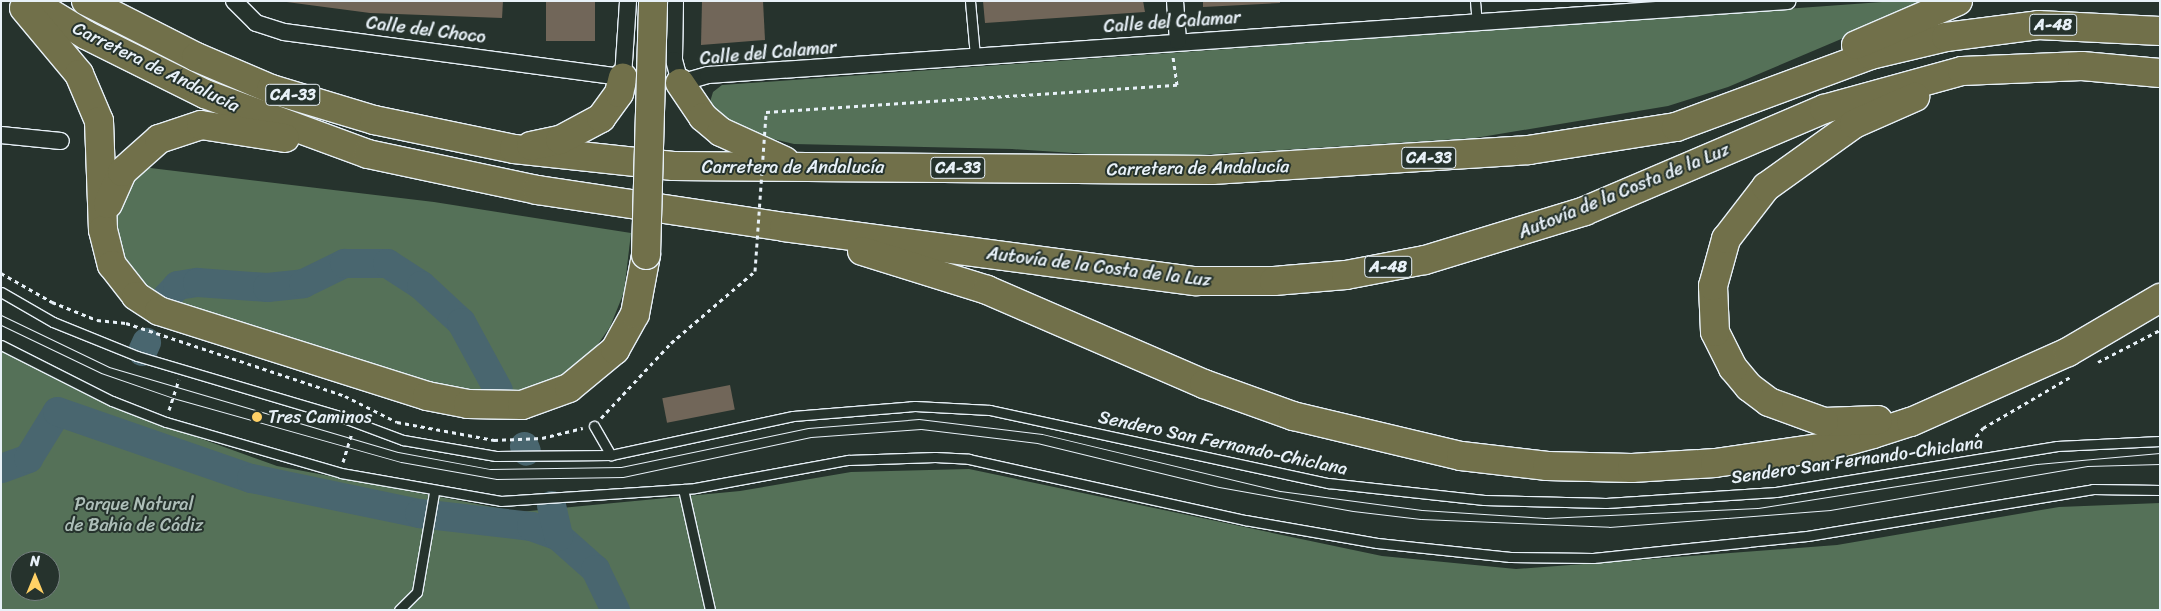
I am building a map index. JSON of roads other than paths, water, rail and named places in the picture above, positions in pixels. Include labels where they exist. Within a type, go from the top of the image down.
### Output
[{"type":"highway","points":[[18,1],[65,54],[91,98],[102,143],[103,230],[121,280],[159,311],[427,396],[498,407],[544,400],[569,388],[604,362],[635,314],[646,255],[653,1]]},
{"type":"highway","name":"Carretera de Andalucía","points":[[30,1],[86,35],[205,94],[343,147],[537,190],[784,227]]},
{"type":"highway","name":"Carretera de Andalucía","points":[[86,1],[196,57],[271,89],[374,120],[514,149],[673,166],[1212,170],[1529,150]]},
{"type":"highway","points":[[1529,150],[1731,96],[1958,1]]},
{"type":"highway","name":"Autovía de la Costa de la Luz","points":[[1529,150],[1676,127],[1871,55],[1946,37],[2038,25],[2160,31]]},
{"type":"highway","name":"Autovía de la Costa de la Luz","points":[[784,227],[1196,281],[1274,281],[1346,275],[1503,238],[1585,211],[1824,110],[1962,71],[2082,66],[2160,73]]},
{"type":"highway","points":[[1942,408],[1858,424],[1824,422],[1769,402],[1749,387],[1721,348],[1712,312],[1713,286],[1726,239],[1766,187],[1854,124],[1941,89],[1962,71]]},
{"type":"highway","points":[[514,149],[560,140],[584,130],[601,118],[619,93],[624,77]]},
{"type":"highway","points":[[680,83],[703,117],[737,143],[803,167]]},
{"type":"highway","points":[[103,230],[109,196],[122,172],[159,139],[201,126],[343,147]]},
{"type":"highway","points":[[784,227],[987,290],[1204,384],[1294,416],[1461,456],[1547,466],[1632,468],[1715,462],[1826,446],[1911,422],[2068,352],[2160,298]]},
{"type":"street","name":"Calle del Choco","points":[[234,1],[256,23],[284,32],[624,77]]},
{"type":"street","points":[[624,77],[628,1]]},
{"type":"street","points":[[675,1],[674,60],[680,83]]},
{"type":"street","points":[[1175,1],[1175,42]]},
{"type":"street","name":"Calle del Calamar","points":[[680,83],[708,75],[1478,22],[1700,4],[1787,1]]},
{"type":"street","points":[[1,135],[61,141]]},
{"type":"lane","points":[[970,1],[975,56]]},
{"type":"lane","points":[[1475,1],[1478,22]]},
{"type":"lane","name":"Sendero San Fernando-Chiclana","points":[[1,292],[91,339],[354,422],[403,440],[482,454],[537,458],[611,455],[793,416],[915,406],[990,410],[1328,483],[1484,500],[1623,502],[1749,494],[1965,462],[2057,446],[2160,441]]},
{"type":"lane","points":[[1,346],[112,401],[166,422],[341,472],[434,493],[502,501],[683,489],[894,455],[969,459],[1245,520],[1368,542],[1510,557],[1593,558],[1807,536],[2093,489],[2160,490]]},
{"type":"lane","points":[[594,426],[611,455]]},
{"type":"lane","points":[[683,489],[710,610]]},
{"type":"lane","points":[[399,610],[417,592],[434,493]]},
{"type":"waterway","points":[[166,297],[177,285],[197,282],[267,287],[303,283],[344,263],[387,263],[421,285],[461,322],[498,390]]},
{"type":"waterway","points":[[142,351],[146,342]]},
{"type":"waterway","points":[[1,468],[28,458],[57,411],[251,478],[419,513],[531,526],[558,536],[595,569],[615,610]]},
{"type":"waterway","points":[[524,446],[526,451]]},
{"type":"waterway","points":[[551,505],[558,536]]},
{"type":"tram line","points":[[1,315],[109,367],[398,452],[490,469],[621,467],[808,428],[919,419],[1042,434],[1280,491],[1422,510],[1546,518],[1758,508],[2037,464],[2160,453]]},
{"type":"tram line","points":[[1,325],[101,373],[173,398],[401,462],[496,479],[623,477],[811,437],[921,429],[1037,443],[1219,487],[1353,511],[1421,519],[1609,527],[1830,510],[2087,466],[2160,464]]},
{"type":"place","name":"Tres Caminos","points":[[257,417]]},
{"type":"park label","name":"Parque Natural de Bahía de Cádiz","points":[[134,515]]}]
